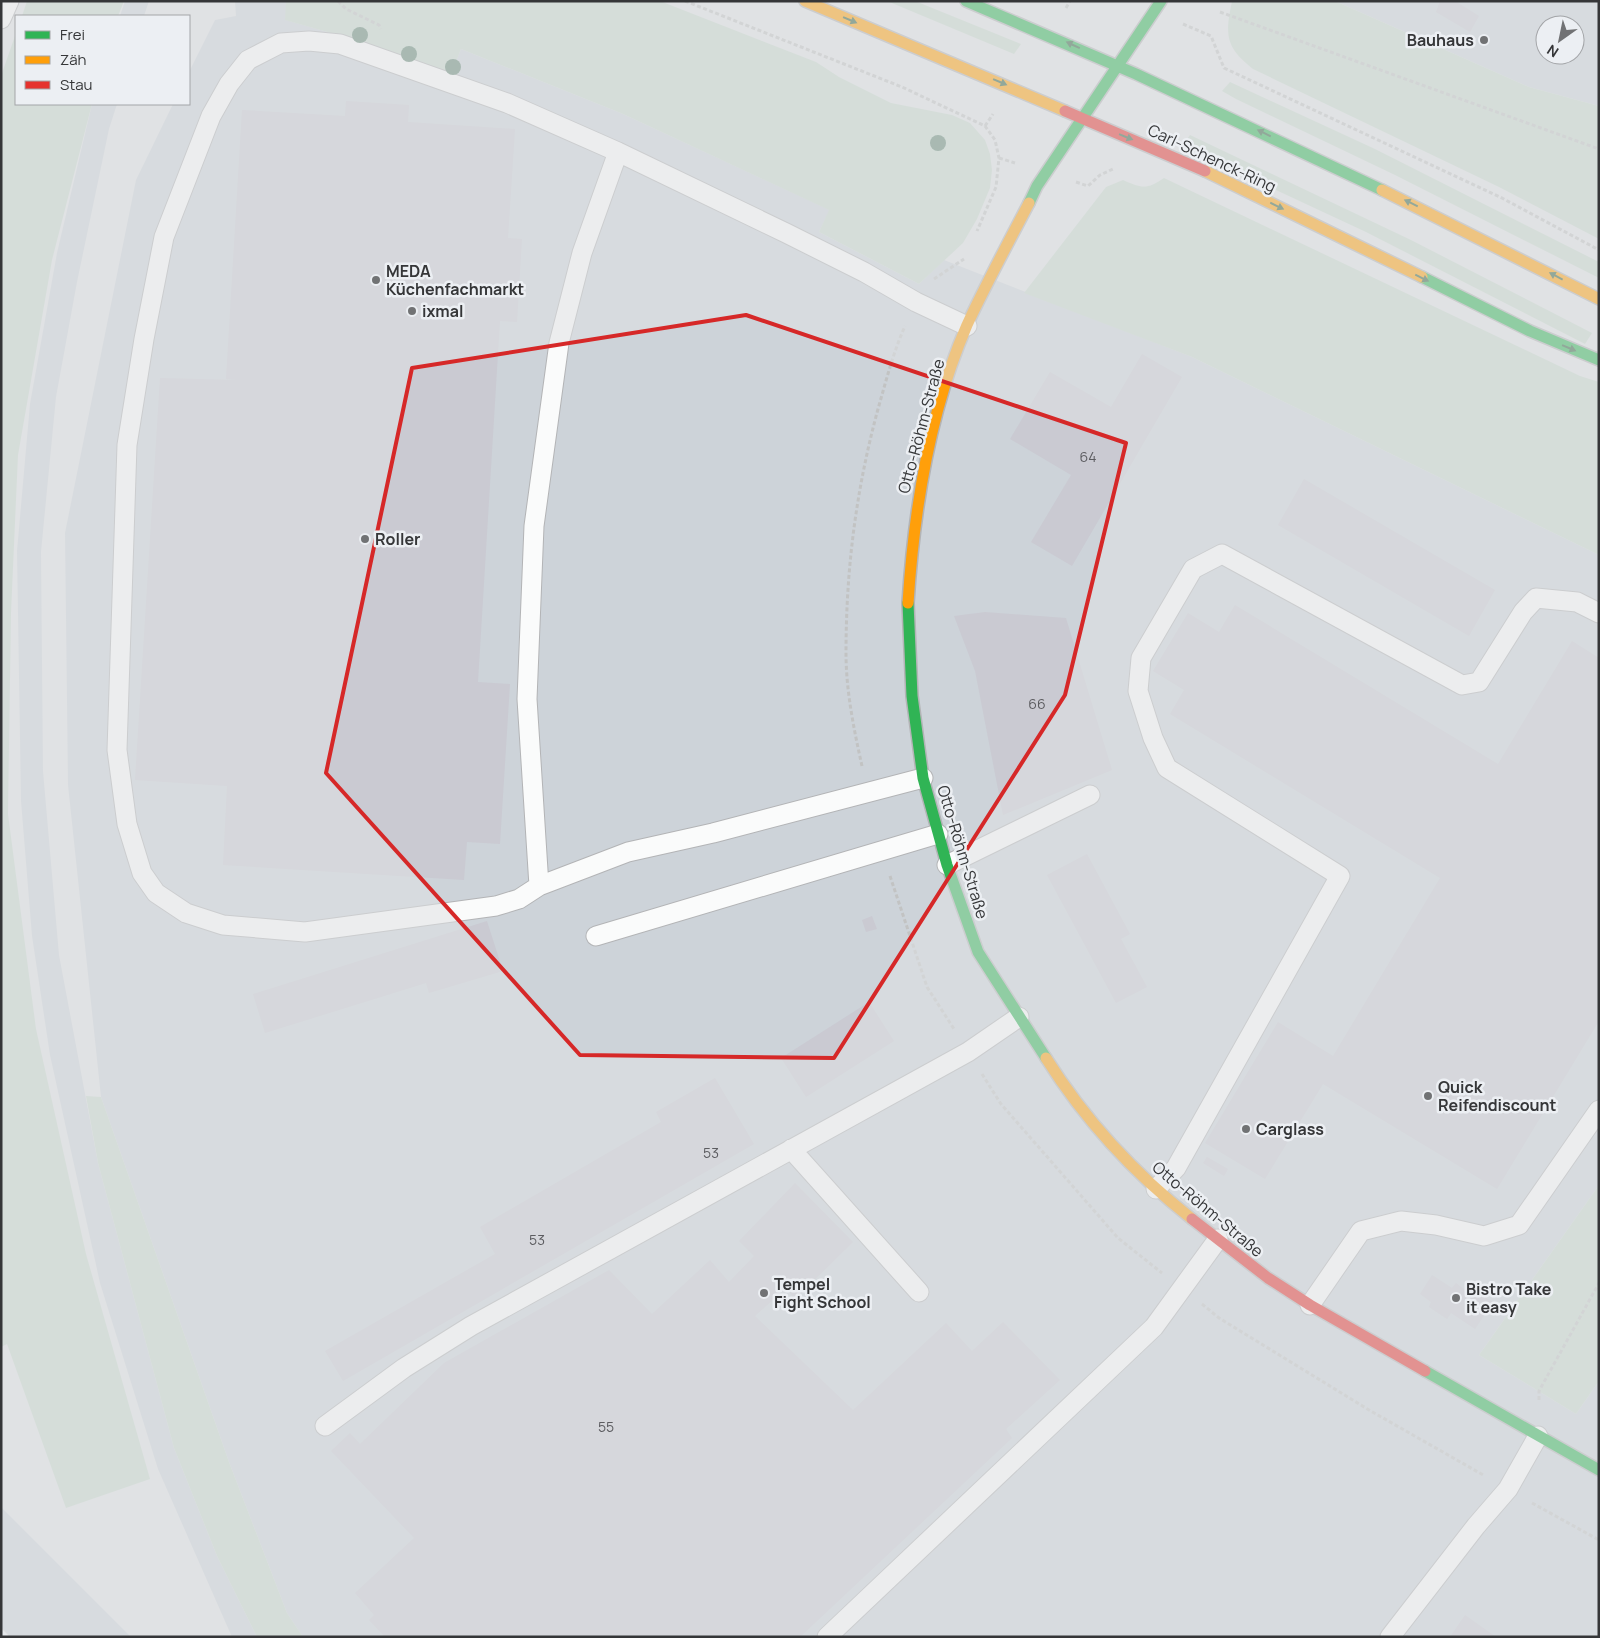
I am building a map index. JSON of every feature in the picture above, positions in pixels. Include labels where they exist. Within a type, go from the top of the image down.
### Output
[{"type":"street","name":"Carl-Schenck-Ring","points":[[805,1],[1005,84],[1080,119],[1163,152],[1233,184],[1530,331],[1599,360]]},
{"type":"street","points":[[966,1],[1048,34],[1218,111],[1487,240],[1599,299]]},
{"type":"street","name":"Otto-Röhm-Straße","points":[[1161,1],[1080,119],[1026,204],[967,326],[943,395],[924,466],[912,540],[907,615],[912,696],[923,778],[947,865],[978,952],[1019,1017],[1054,1071],[1102,1134],[1156,1189],[1268,1278],[1310,1305],[1599,1470]]},
{"type":"lane","points":[[1,19],[9,1]]},
{"type":"lane","points":[[923,778],[866,791],[713,833],[628,852],[539,886],[519,899],[496,906],[305,932],[223,925],[186,913],[156,894],[142,873],[127,824],[117,750],[127,446],[144,338],[164,237],[211,116],[229,84],[248,60],[281,43],[309,41],[340,44],[507,103],[618,152],[864,272],[916,302],[967,326]]},
{"type":"lane","points":[[539,886],[527,699],[534,526],[559,343],[582,253],[618,152]]},
{"type":"lane","points":[[1156,1189],[1176,1168],[1340,876],[1167,768],[1138,691],[1141,658],[1193,569],[1222,554],[1462,685],[1479,682],[1523,612],[1536,598],[1578,602],[1599,613]]},
{"type":"lane","points":[[947,865],[1090,795]]},
{"type":"lane","points":[[596,936],[938,834]]},
{"type":"lane","points":[[325,1426],[404,1368],[471,1326],[968,1052],[1019,1017]]},
{"type":"lane","points":[[1310,1305],[1361,1231],[1401,1221],[1436,1225],[1484,1236],[1519,1225],[1599,1110]]},
{"type":"lane","points":[[791,1149],[919,1292]]},
{"type":"lane","points":[[828,1637],[1154,1327],[1218,1239]]},
{"type":"lane","points":[[1390,1637],[1476,1526],[1508,1489],[1538,1436]]},
{"type":"path","points":[[685,1],[902,87],[986,125],[995,140],[1001,159],[996,187],[976,232]]},
{"type":"path","points":[[1220,12],[1599,149]]},
{"type":"path","points":[[1198,30],[1211,36],[1224,68],[1500,197],[1599,250]]},
{"type":"path","points":[[1075,182],[1088,186],[1100,175],[1114,168],[1122,169]]},
{"type":"path","points":[[866,791],[853,723],[846,655],[853,524],[864,462],[891,360],[916,302],[926,285],[964,258]]},
{"type":"path","points":[[881,850],[927,987],[1001,1104],[1118,1238],[1220,1318],[1369,1410],[1599,1540]]},
{"type":"path","points":[[1539,1406],[1539,1391],[1599,1282]]},
{"type":"highlighted area","points":[[746,315],[1126,443],[1065,695],[834,1058],[580,1055],[326,773],[412,368]]},
{"type":"shaded area","points":[[125,1],[149,1],[144,15],[120,15]]},
{"type":"shaded area","points":[[235,1],[286,1],[286,20],[338,35],[450,76],[461,49],[623,114],[830,210],[819,232],[919,284],[944,260],[1192,357],[1599,555],[1599,1185],[1479,1355],[1576,1414],[1599,1381],[1599,1637],[303,1637],[287,1613],[229,1462],[101,1097],[68,785],[65,533],[136,180],[173,105],[190,105],[190,70],[215,20],[236,16]]},
{"type":"shaded area","name":"Bauhaus","points":[[1335,1],[1599,1],[1599,106],[1529,87]]},
{"type":"shaded area","points":[[92,105],[117,105],[109,129],[77,282],[56,397],[41,552],[43,771],[59,955],[98,1163],[174,1448],[217,1556],[257,1637],[232,1637],[158,1469],[100,1283],[50,1055],[32,936],[21,801],[17,551],[30,404],[57,253]]},
{"type":"shaded area","points":[[1,1507],[131,1637],[1,1637]]},
{"type":"green space","points":[[27,1],[124,1],[118,15],[22,15]]},
{"type":"green space","points":[[286,1],[660,1],[816,62],[839,77],[891,103],[952,115],[970,123],[985,140],[990,154],[992,170],[990,188],[977,219],[963,243],[919,284],[819,232],[829,210],[623,114],[461,49],[450,77],[338,35],[285,20]]},
{"type":"green space","points":[[887,1],[915,1],[1021,44],[1014,54]]},
{"type":"green space","points":[[1232,1],[1335,1],[1529,87],[1599,106],[1599,239],[1499,187],[1253,69],[1237,54],[1229,40],[1228,23]]},
{"type":"green space","points":[[15,36],[15,105],[92,105],[52,260],[18,455],[11,613],[8,814],[36,1029],[86,1254],[150,1479],[66,1508],[7,1344],[1,1347],[1,76]]},
{"type":"green space","points":[[1230,82],[1375,149],[1599,262],[1599,278],[1395,175],[1236,99],[1222,91]]},
{"type":"green space","points":[[1190,135],[1411,240],[1592,333],[1585,344],[1366,232],[1182,146]]},
{"type":"green space","points":[[1164,178],[1580,376],[1599,382],[1599,555],[1192,357],[1024,293],[1106,187],[1123,180],[1144,187],[1153,185]]},
{"type":"green space","points":[[86,1096],[101,1097],[229,1462],[287,1613],[303,1637],[257,1637],[217,1556],[174,1448],[98,1163]]},
{"type":"green space","points":[[1599,1185],[1599,1381],[1576,1414],[1479,1355]]},
{"type":"building","points":[[1440,1],[1455,1],[1479,16],[1470,32],[1436,12]]},
{"type":"building","points":[[346,101],[409,105],[408,122],[515,129],[508,238],[522,239],[517,322],[500,321],[478,682],[510,684],[500,844],[467,842],[464,880],[223,865],[227,786],[135,780],[160,378],[236,380],[226,379],[242,110],[345,116]]},
{"type":"building","points":[[1142,354],[1182,377],[1072,566],[1031,542],[1071,475],[1010,439],[1050,372],[1111,407]]},
{"type":"building","points":[[1304,479],[1495,590],[1469,636],[1278,525]]},
{"type":"building","points":[[1235,605],[1498,764],[1572,641],[1599,658],[1599,1021],[1497,1189],[1323,1084],[1265,1179],[1205,1143],[1278,1022],[1333,1056],[1440,878],[1170,714],[1184,690],[1153,671],[1188,613],[1219,632]]},
{"type":"building","points":[[985,612],[1066,618],[1112,770],[1003,815],[975,671],[954,616]]},
{"type":"building","points":[[1087,854],[1130,934],[1121,939],[1147,987],[1116,1003],[1047,875]]},
{"type":"building","points":[[872,916],[877,929],[866,932],[862,920]]},
{"type":"building","points":[[487,921],[503,971],[429,993],[426,983],[265,1033],[253,994]]},
{"type":"building","points":[[869,1002],[894,1041],[806,1097],[781,1058]]},
{"type":"building","points":[[715,1078],[754,1144],[343,1381],[325,1351],[495,1254],[480,1227],[661,1122],[656,1112]]},
{"type":"building","points":[[1207,1157],[1228,1169],[1224,1176],[1203,1163]]},
{"type":"building","points":[[795,1183],[853,1242],[795,1299],[786,1288],[755,1316],[853,1410],[946,1323],[972,1351],[1003,1322],[1060,1380],[1006,1429],[1012,1438],[800,1637],[385,1637],[369,1620],[374,1615],[355,1593],[414,1538],[331,1451],[350,1433],[360,1444],[444,1363],[609,1270],[652,1314],[710,1260],[729,1282],[754,1256],[739,1241]]},
{"type":"building","name":"Bistro Take it easy","points":[[1432,1275],[1452,1288],[1456,1283],[1465,1290],[1467,1286],[1493,1302],[1475,1329],[1451,1313],[1447,1319],[1429,1307],[1431,1302],[1420,1294]]},
{"type":"building","points":[[1465,1615],[1496,1637],[1450,1637]]},
{"type":"railway","points":[[1,1631],[7,1637]]},
{"type":"traffic: fast","points":[[966,1],[1136,74],[1382,190]]},
{"type":"traffic: fast","points":[[1029,203],[1037,186],[1161,1]]},
{"type":"traffic: fast","points":[[1422,277],[1530,331],[1599,360]]},
{"type":"traffic: fast","points":[[908,603],[912,696],[923,778],[947,865],[978,952],[1046,1058]]},
{"type":"traffic: fast","points":[[1425,1371],[1599,1470]]},
{"type":"traffic: slow","points":[[805,1],[1065,111]]},
{"type":"traffic: slow","points":[[1205,171],[1422,277]]},
{"type":"traffic: slow","points":[[1382,190],[1599,299]]},
{"type":"traffic: slow","points":[[908,603],[919,497],[933,426],[943,392],[967,325],[1029,203]]},
{"type":"traffic: slow","points":[[1046,1058],[1077,1103],[1112,1145],[1151,1184],[1192,1219]]},
{"type":"traffic: jam","points":[[1065,111],[1205,171]]},
{"type":"traffic: jam","points":[[1192,1219],[1268,1278],[1310,1305],[1425,1371]]},
{"type":"place","name":"Bauhaus","points":[[1484,40]]},
{"type":"place","name":"MEDA Küchenfachmarkt","points":[[376,280]]},
{"type":"place","name":"ixmal","points":[[412,311]]},
{"type":"place","name":"Roller","points":[[365,539]]},
{"type":"place","name":"Quick Reifendiscount","points":[[1428,1096]]},
{"type":"place","name":"Carglass","points":[[1246,1129]]},
{"type":"place","name":"Tempel Fight School","points":[[764,1293]]},
{"type":"place","name":"Bistro Take it easy","points":[[1456,1298]]}]
